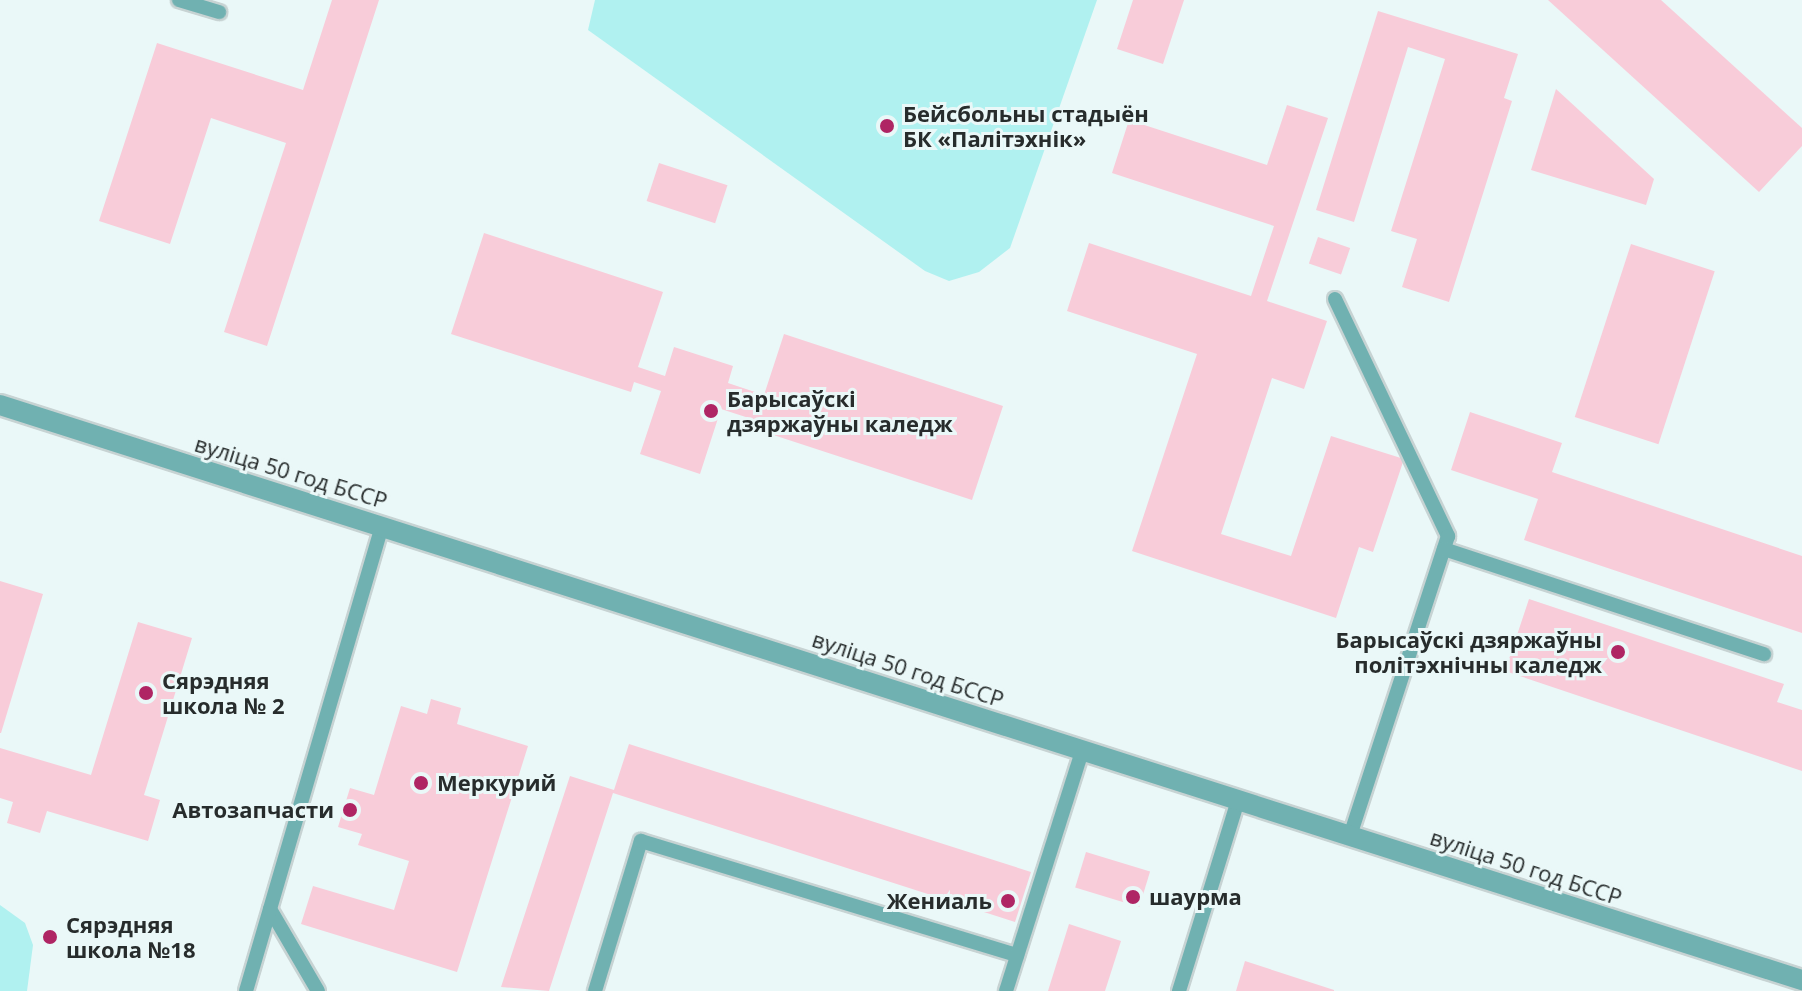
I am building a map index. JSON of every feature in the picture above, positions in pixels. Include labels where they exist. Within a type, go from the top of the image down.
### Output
[{"type":"street","name":"вуліца 50 год БССР","points":[[0,405],[1802,980]]},
{"type":"lane","points":[[179,0],[219,12]]},
{"type":"lane","points":[[1335,299],[1448,536],[1350,836]]},
{"type":"lane","points":[[246,991],[382,526]]},
{"type":"lane","points":[[1444,549],[1764,654]]},
{"type":"lane","points":[[1006,991],[1082,751]]},
{"type":"lane","points":[[1179,991],[1238,800]]},
{"type":"lane","points":[[595,991],[641,841],[1017,955]]},
{"type":"lane","points":[[270,909],[318,991]]},
{"type":"shaded area","name":"Бейсбольны стадыён БК «Палітэхнік»","points":[[595,0],[1097,0],[1010,248],[979,272],[949,281],[925,271],[588,30]]},
{"type":"shaded area","points":[[0,905],[25,923],[33,945],[27,991],[0,991]]},
{"type":"building","points":[[332,0],[379,0],[267,346],[224,332],[286,143],[211,118],[170,244],[99,221],[157,43],[303,90]]},
{"type":"building","points":[[1133,0],[1184,0],[1163,64],[1117,49]]},
{"type":"building","points":[[1548,0],[1661,0],[1802,128],[1802,146],[1759,192]]},
{"type":"building","points":[[1378,11],[1518,54],[1504,98],[1512,101],[1449,302],[1402,287],[1417,239],[1391,231],[1445,59],[1408,47],[1354,222],[1316,210]]},
{"type":"building","points":[[1556,89],[1654,179],[1646,205],[1531,170]]},
{"type":"building","points":[[1287,105],[1328,118],[1267,301],[1327,321],[1304,389],[1272,378],[1221,534],[1291,556],[1331,436],[1404,459],[1373,552],[1359,547],[1336,618],[1132,551],[1197,354],[1067,311],[1089,243],[1251,296],[1274,226],[1112,173],[1129,120],[1267,165]]},
{"type":"building","points":[[659,163],[727,185],[715,223],[647,201]]},
{"type":"building","points":[[484,233],[663,292],[638,367],[665,376],[674,347],[733,366],[728,383],[764,395],[784,334],[1003,406],[972,500],[752,428],[755,420],[721,409],[700,474],[640,454],[661,391],[634,382],[631,392],[451,334]]},
{"type":"building","points":[[1318,237],[1350,248],[1341,275],[1309,263]]},
{"type":"building","points":[[1631,244],[1715,271],[1658,444],[1575,417]]},
{"type":"building","points":[[1470,412],[1562,443],[1552,472],[1802,556],[1802,633],[1524,540],[1538,499],[1451,470]]},
{"type":"building","points":[[0,581],[43,594],[1,733],[0,733]]},
{"type":"building","points":[[1529,599],[1784,684],[1777,702],[1802,710],[1802,771],[1505,671]]},
{"type":"building","name":"Сярэдняя школа № 2","points":[[138,622],[192,638],[144,795],[160,800],[148,841],[47,811],[40,833],[7,823],[13,802],[0,798],[0,748],[91,775]]},
{"type":"building","points":[[431,699],[461,708],[457,724],[528,746],[457,972],[301,924],[313,886],[394,910],[409,861],[358,845],[362,834],[338,827],[350,788],[374,795],[401,706],[427,714]]},
{"type":"building","points":[[629,744],[1031,872],[1015,922],[613,793],[549,991],[501,987],[570,776],[614,790]]},
{"type":"building","points":[[1086,852],[1150,872],[1139,907],[1075,887]]},
{"type":"building","points":[[1069,924],[1121,941],[1105,991],[1048,991]]},
{"type":"building","points":[[1245,961],[1334,990],[1334,991],[1236,991]]},
{"type":"place","name":"Бейсбольны стадыён БК «Палітэхнік»","points":[[887,126]]},
{"type":"place","name":"Барысаўскі дзяржаўны каледж","points":[[711,411]]},
{"type":"place","name":"Барысаўскі дзяржаўны політэхнічны каледж","points":[[1618,652]]},
{"type":"place","name":"Сярэдняя школа № 2","points":[[146,693]]},
{"type":"place","name":"Меркурий","points":[[421,783]]},
{"type":"place","name":"Автозапчасти","points":[[350,810]]},
{"type":"place","name":"шаурма","points":[[1133,897]]},
{"type":"place","name":"Жениаль","points":[[1008,901]]},
{"type":"place","name":"Сярэдняя школа №18","points":[[50,937]]}]
